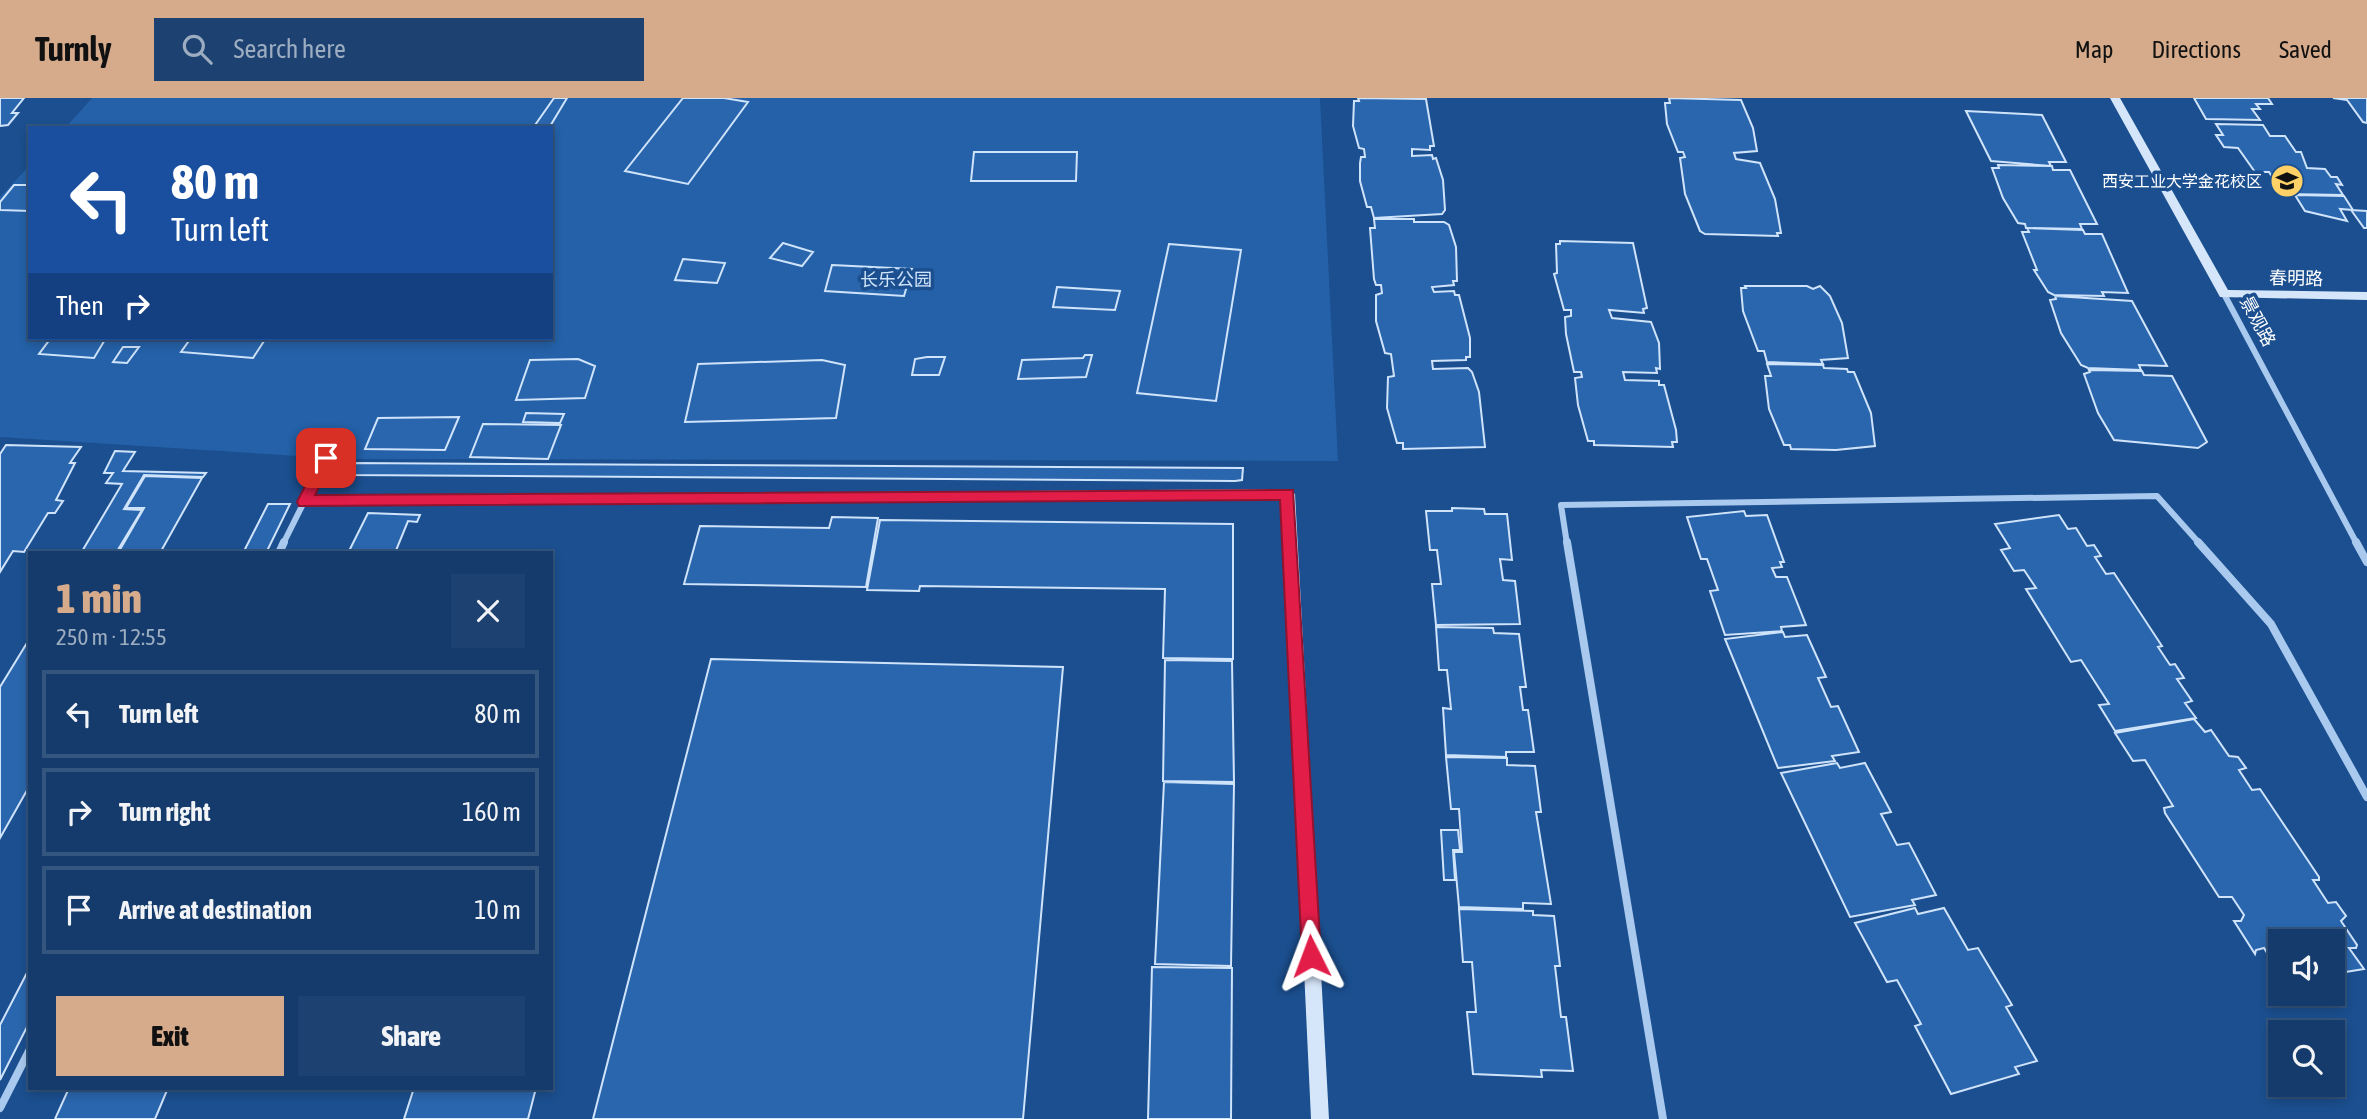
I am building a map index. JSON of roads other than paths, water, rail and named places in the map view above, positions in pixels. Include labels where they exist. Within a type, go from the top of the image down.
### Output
[{"type":"street","name":"景观路","points":[[2115,98],[2224,294],[2367,562]]},
{"type":"street","name":"春明路","points":[[2224,294],[2367,296]]},
{"type":"street","points":[[280,551],[326,458]]},
{"type":"street","points":[[304,502],[1288,494],[1320,1119]]},
{"type":"street","points":[[1663,1119],[1561,505],[2157,496],[2272,624],[2367,797]]},
{"type":"street","points":[[0,1108],[28,1053]]},
{"type":"place","name":"西安工业大学金花校区","points":[[2287,181]]},
{"type":"park label","name":"长乐公园","points":[[896,279]]}]
